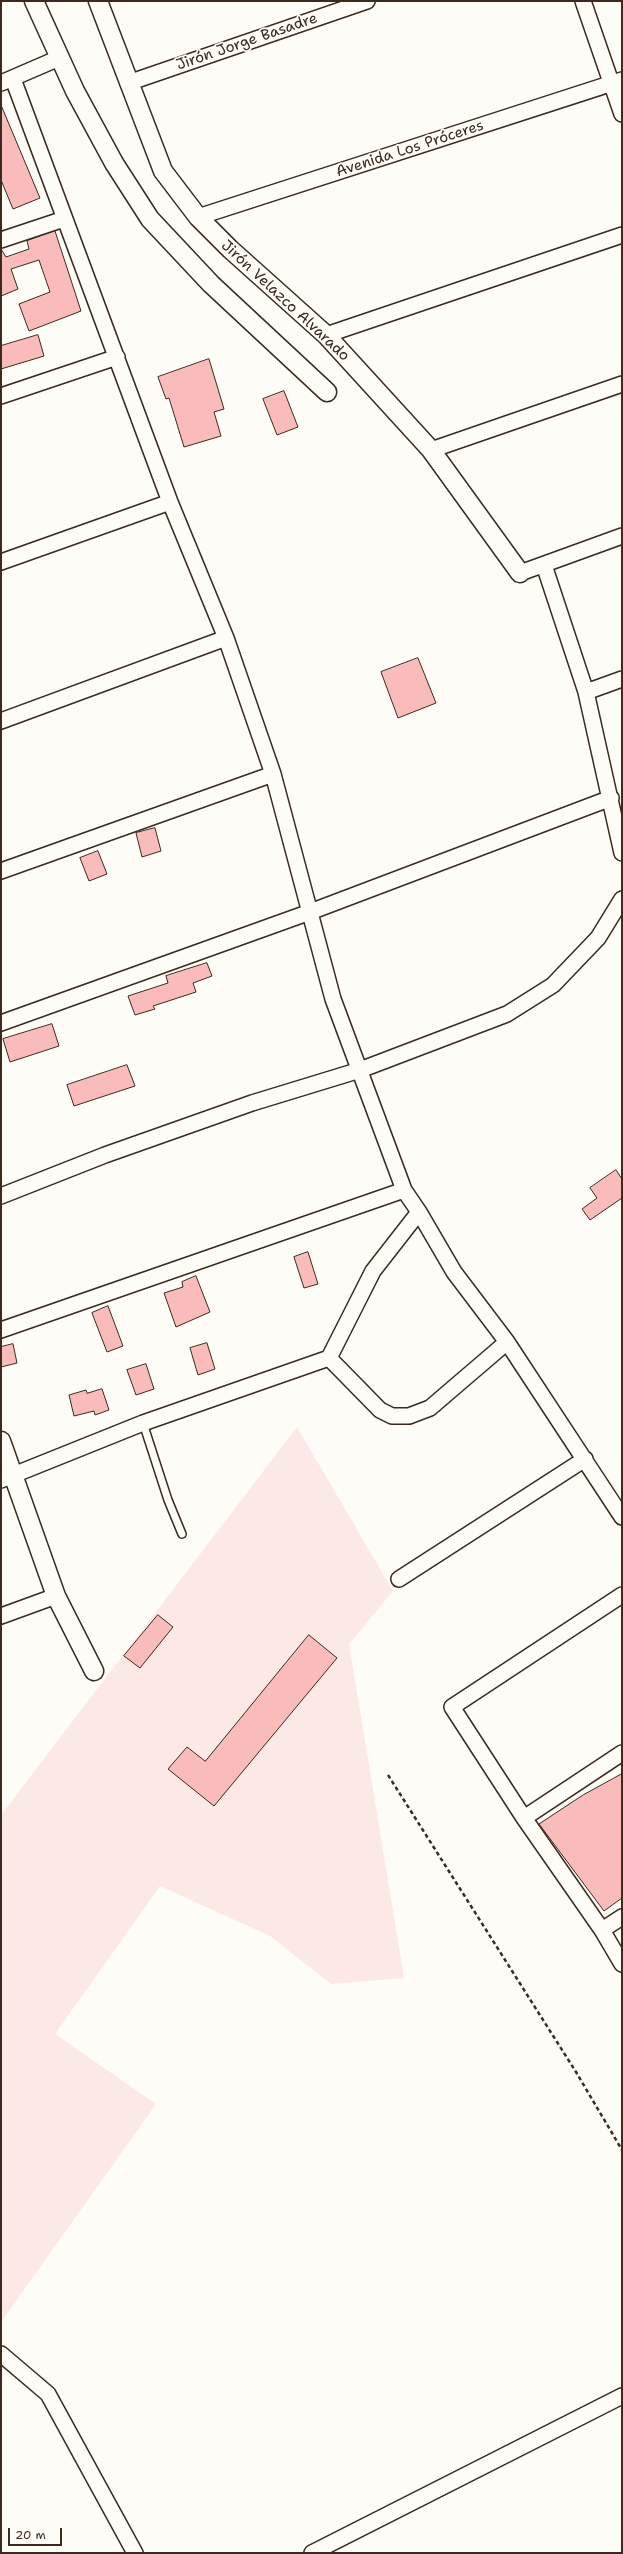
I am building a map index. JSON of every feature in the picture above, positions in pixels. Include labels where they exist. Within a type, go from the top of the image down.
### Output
[{"type":"street","points":[[34,1],[59,58],[114,162],[150,220],[211,284],[327,392]]},
{"type":"street","name":"Jirón Velazco Alvarado","points":[[98,1],[128,83],[164,171],[198,217],[230,249],[326,335],[432,450],[520,573]]},
{"type":"street","name":"Jirón Jorge Basadre","points":[[128,83],[367,1]]},
{"type":"street","points":[[583,1],[617,82],[622,114]]},
{"type":"street","points":[[59,58],[7,81],[64,219],[117,357],[170,502],[226,638],[273,774],[333,999],[404,1190],[419,1212],[454,1272],[507,1342],[585,1458],[622,1517]]},
{"type":"street","name":"Avenida Los Próceres","points":[[198,217],[617,82]]},
{"type":"street","points":[[1,240],[64,219]]},
{"type":"street","points":[[326,335],[622,235]]},
{"type":"street","points":[[1,396],[117,357]]},
{"type":"street","points":[[432,450],[622,384]]},
{"type":"street","points":[[1,562],[170,502]]},
{"type":"street","points":[[520,573],[622,536]]},
{"type":"street","points":[[544,565],[586,692],[611,798],[622,853]]},
{"type":"street","points":[[1,721],[226,638]]},
{"type":"street","points":[[586,692],[622,679]]},
{"type":"street","points":[[1,871],[273,774]]},
{"type":"street","points":[[1,1023],[310,912],[611,798]]},
{"type":"street","points":[[1,1196],[106,1155],[252,1103],[360,1070],[507,1014],[552,985],[598,938],[612,919],[622,899]]},
{"type":"street","points":[[1,1330],[404,1190]]},
{"type":"street","points":[[7,1478],[143,1423],[329,1358],[376,1267],[419,1212]]},
{"type":"street","points":[[329,1358],[380,1410],[392,1416],[409,1416],[430,1408],[507,1342]]},
{"type":"street","points":[[1,1441],[7,1478],[56,1596],[94,1671]]},
{"type":"street","points":[[399,1579],[585,1458]]},
{"type":"street","points":[[622,1595],[452,1706],[524,1818],[602,1930],[622,1964]]},
{"type":"street","points":[[1,1616],[56,1596]]},
{"type":"street","points":[[524,1818],[622,1753]]},
{"type":"street","points":[[602,1930],[622,1917]]},
{"type":"street","points":[[1,2354],[48,2394],[135,2553]]},
{"type":"street","points":[[312,2553],[622,2396]]},
{"type":"lane","points":[[143,1423],[168,1500],[182,1534]]},
{"type":"path","points":[[388,1775],[576,2072],[622,2150]]},
{"type":"shaded area","points":[[297,1427],[393,1591],[349,1644],[404,1978],[331,1984],[270,1936],[160,1886],[55,2034],[156,2104],[1,2322],[1,1815]]},
{"type":"building","points":[[1,105],[40,198],[13,209],[1,180]]},
{"type":"building","points":[[55,231],[81,311],[29,331],[19,304],[50,292],[39,260],[11,269],[18,289],[1,296],[1,249],[6,257],[29,249],[27,241]]},
{"type":"building","points":[[38,335],[44,356],[1,369],[1,346]]},
{"type":"building","points":[[209,359],[224,409],[214,412],[221,436],[184,447],[169,398],[166,399],[158,377]]},
{"type":"building","points":[[284,391],[298,427],[277,435],[263,399]]},
{"type":"building","points":[[418,658],[436,703],[398,718],[381,672]]},
{"type":"building","points":[[155,828],[161,851],[142,857],[136,833]]},
{"type":"building","points":[[98,851],[107,874],[89,881],[80,858]]},
{"type":"building","points":[[207,963],[212,976],[193,983],[196,992],[153,1006],[155,1009],[135,1015],[128,996],[168,983],[166,976]]},
{"type":"building","points":[[52,1024],[59,1046],[10,1062],[3,1039]]},
{"type":"building","points":[[127,1065],[135,1086],[74,1106],[67,1085]]},
{"type":"building","points":[[616,1170],[622,1179],[622,1198],[590,1220],[582,1209],[597,1198],[590,1188]]},
{"type":"building","points":[[308,1252],[318,1284],[304,1288],[294,1257]]},
{"type":"building","points":[[196,1276],[210,1312],[176,1327],[164,1293],[183,1287],[182,1282]]},
{"type":"building","points":[[108,1306],[123,1346],[107,1352],[92,1313]]},
{"type":"building","points":[[207,1343],[215,1369],[198,1375],[190,1348]]},
{"type":"building","points":[[13,1344],[17,1363],[1,1367],[1,1347]]},
{"type":"building","points":[[146,1364],[154,1389],[136,1395],[127,1370]]},
{"type":"building","points":[[102,1389],[109,1410],[95,1415],[94,1411],[74,1416],[69,1395],[86,1390],[87,1393]]},
{"type":"building","points":[[158,1615],[173,1627],[140,1668],[124,1656]]},
{"type":"building","points":[[309,1635],[337,1658],[214,1806],[168,1769],[187,1747],[205,1761]]},
{"type":"building","points":[[622,1774],[622,1898],[604,1911],[539,1824],[583,1795]]}]
